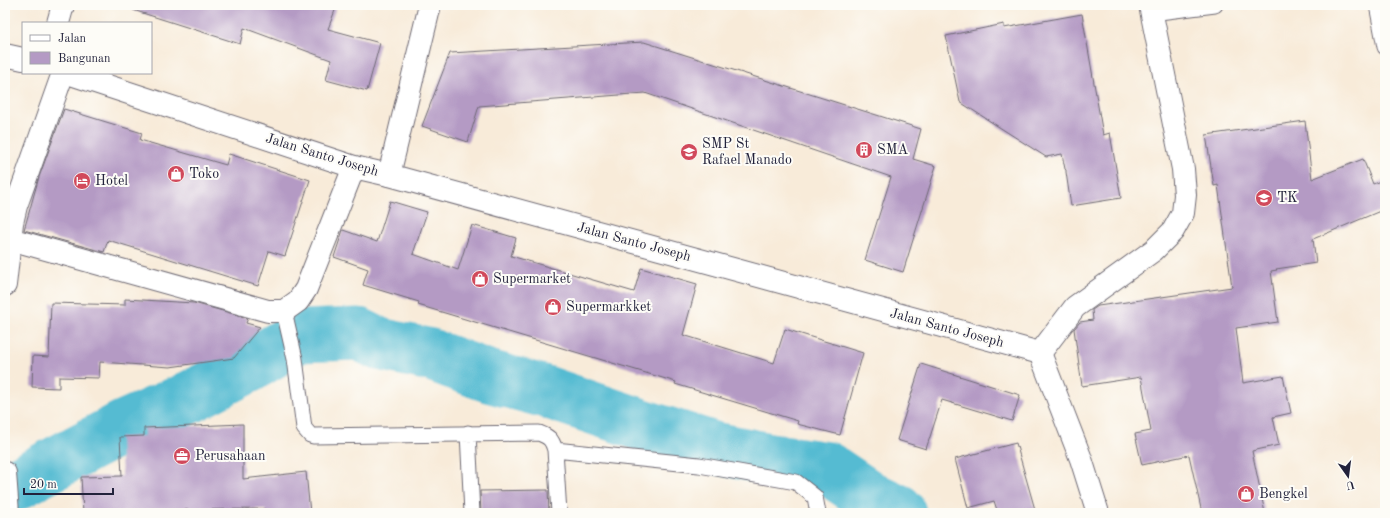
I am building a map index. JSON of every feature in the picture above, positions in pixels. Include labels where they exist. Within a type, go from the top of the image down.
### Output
[{"type":"street","points":[[58,22],[63,5]]},
{"type":"street","points":[[388,175],[430,5]]},
{"type":"street","points":[[1098,513],[1081,459],[1040,353],[1075,307],[1154,250],[1172,231],[1183,213],[1185,195],[1183,169],[1151,9]]},
{"type":"street","points":[[5,54],[22,60]]},
{"type":"street","points":[[5,285],[10,239],[16,206],[63,74]]},
{"type":"street","name":"Jalan Santo Joseph","points":[[71,74],[354,167],[1040,353]]},
{"type":"street","points":[[10,239],[268,311],[285,314],[298,301],[306,289],[354,167]]},
{"type":"street","points":[[5,474],[8,507]]},
{"type":"lane","points":[[1151,9],[1215,5]]},
{"type":"lane","points":[[1377,5],[1385,47]]},
{"type":"lane","points":[[285,314],[295,359],[304,428],[310,435],[539,433],[548,436],[552,440],[555,450],[559,513]]},
{"type":"lane","points":[[468,433],[472,513]]},
{"type":"lane","points":[[555,450],[698,464],[796,482],[815,497],[818,513]]},
{"type":"building","points":[[134,5],[337,5],[328,29],[380,43],[367,91],[326,80],[331,60],[244,28],[240,44],[133,10]]},
{"type":"building","points":[[1082,14],[1103,135],[1110,133],[1121,198],[1071,206],[1066,170],[1062,154],[1046,157],[960,102],[946,36],[1004,24],[1004,28]]},
{"type":"building","name":"SMA","points":[[644,42],[921,129],[913,159],[936,166],[903,272],[865,260],[891,177],[645,93],[479,106],[468,142],[422,126],[450,53]]},
{"type":"building","points":[[64,109],[142,133],[140,140],[226,165],[229,154],[310,180],[285,256],[269,251],[258,286],[108,240],[104,252],[24,230],[39,177]]},
{"type":"building","points":[[1305,121],[1312,179],[1363,159],[1373,184],[1385,179],[1385,209],[1313,239],[1316,263],[1271,271],[1278,322],[1236,328],[1243,383],[1283,376],[1291,413],[1273,417],[1279,445],[1252,451],[1265,513],[1202,513],[1189,455],[1142,465],[1135,434],[1151,431],[1141,377],[1082,386],[1074,329],[1080,322],[1093,320],[1092,310],[1098,306],[1232,287],[1218,185],[1214,186],[1206,135]]},
{"type":"building","points":[[390,201],[427,212],[413,254],[458,270],[472,225],[516,238],[511,256],[634,292],[641,268],[697,284],[683,335],[774,363],[785,329],[863,353],[840,435],[797,424],[798,421],[675,384],[676,382],[418,305],[419,302],[363,285],[368,269],[334,257],[343,230],[377,242]]},
{"type":"building","points":[[125,299],[194,303],[248,318],[246,323],[260,327],[234,358],[170,367],[100,362],[99,378],[59,377],[59,388],[32,387],[33,356],[49,357],[51,303],[125,305]]},
{"type":"building","points":[[921,364],[1020,395],[1012,421],[942,400],[926,449],[897,440]]},
{"type":"building","name":"Perusahaan","points":[[243,424],[243,479],[306,472],[310,513],[266,513],[265,509],[164,510],[164,513],[83,513],[81,477],[122,476],[120,437],[144,436],[144,428]]},
{"type":"building","points":[[1016,443],[1036,513],[998,513],[994,501],[968,508],[955,459]]},
{"type":"building","points":[[548,490],[549,513],[481,513],[480,491]]},
{"type":"waterway","points":[[5,490],[125,426],[186,399],[248,367],[299,336],[359,334],[379,344],[431,355],[488,376],[546,392],[714,448],[827,468],[870,497],[898,510],[900,513]]},
{"type":"place","name":"SMA","points":[[864,150]]},
{"type":"place","name":"SMP St Rafael Manado","points":[[689,152]]},
{"type":"place","name":"Toko","points":[[176,174]]},
{"type":"place","name":"Hotel","points":[[82,181]]},
{"type":"place","name":"TK","points":[[1264,198]]},
{"type":"place","name":"Supermarket","points":[[480,279]]},
{"type":"place","name":"Supermarkket","points":[[553,307]]},
{"type":"place","name":"Perusahaan","points":[[182,456]]},
{"type":"place","name":"Bengkel","points":[[1246,494]]}]
